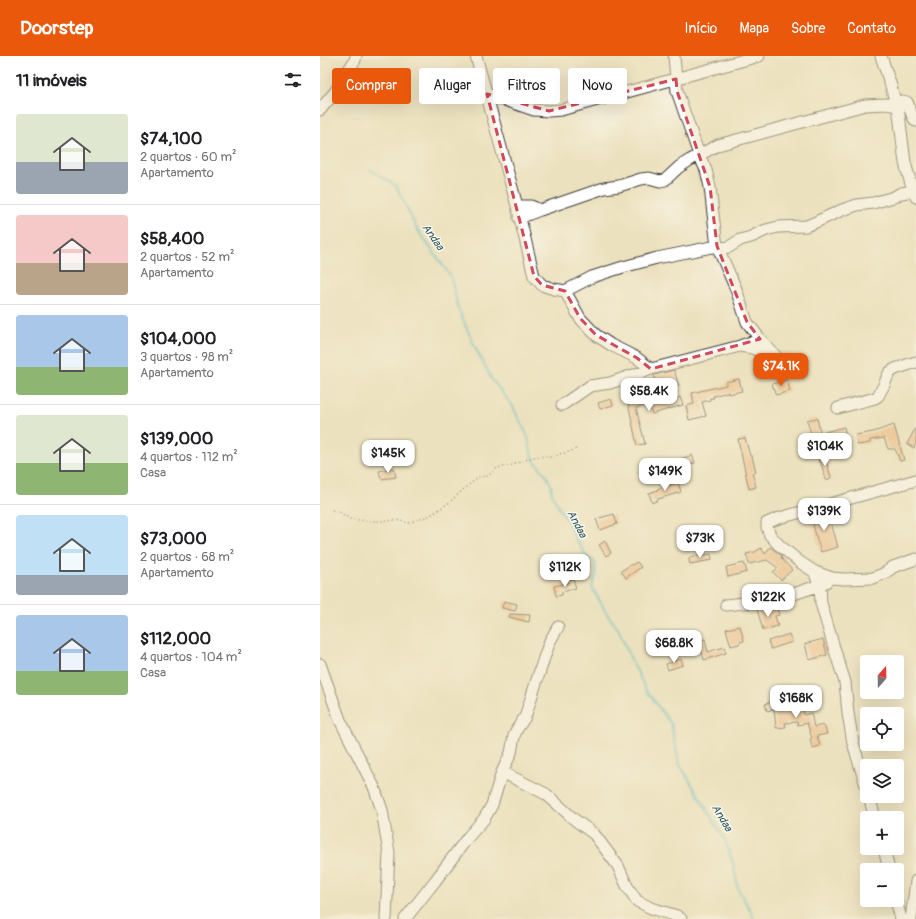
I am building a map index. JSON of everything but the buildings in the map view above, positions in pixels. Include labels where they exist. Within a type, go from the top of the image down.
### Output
[{"type":"street","points":[[320,110],[335,92],[356,56]]},
{"type":"street","points":[[476,56],[517,206],[534,276],[542,285],[565,291],[592,277],[623,267],[657,258],[717,246],[722,248],[729,247],[740,240],[766,230],[778,227],[806,226],[857,205],[873,203],[894,197],[901,193],[915,193],[904,163],[907,103]]},
{"type":"street","points":[[674,56],[677,91],[699,155],[706,170],[710,188],[717,246],[736,289],[747,322],[780,361],[752,348],[740,346]]},
{"type":"street","points":[[487,94],[534,110],[561,110],[759,56]]},
{"type":"street","points":[[881,56],[894,97],[907,103],[916,121]]},
{"type":"street","points":[[520,218],[604,188],[619,186],[641,179],[649,178],[660,181],[665,180],[679,167],[718,145],[864,105],[907,103]]},
{"type":"street","points":[[517,206],[532,206],[540,210]]},
{"type":"street","points":[[565,291],[580,318],[596,335],[611,345],[637,358],[651,370]]},
{"type":"street","points":[[562,405],[590,386],[610,383],[760,339]]},
{"type":"street","points":[[838,408],[875,398],[878,396],[889,373],[894,369],[916,362]]},
{"type":"street","points":[[916,480],[776,518],[767,523],[767,528],[770,535],[779,545],[815,572],[832,578],[873,578],[916,558]]},
{"type":"street","points":[[815,572],[820,585],[821,604],[845,682],[853,743],[860,766]]},
{"type":"street","points":[[726,605],[780,599],[820,585],[832,578]]},
{"type":"street","points":[[405,919],[468,837],[484,819],[492,805],[502,772],[511,753],[514,736],[525,717],[550,641],[558,627]]},
{"type":"street","points":[[320,664],[340,720],[374,787],[382,810],[389,852],[386,919]]},
{"type":"street","points":[[502,772],[546,794],[575,820],[594,834],[618,866],[627,886],[637,901],[651,908],[677,916],[681,919]]},
{"type":"street","points":[[911,919],[916,881]]},
{"type":"street","points":[[898,907],[901,919]]},
{"type":"path","points":[[332,510],[339,512],[350,519],[372,521],[396,520],[409,523],[431,515],[450,502],[479,477],[488,476],[497,468],[512,465],[533,457],[546,456],[553,458],[559,454],[566,453],[576,448]]},
{"type":"highlighted area","points":[[676,79],[677,91],[710,187],[717,246],[747,322],[760,339],[651,369],[637,358],[596,335],[580,318],[565,291],[542,285],[534,276],[487,94],[549,111]]},
{"type":"waterway","name":"Andaa","points":[[371,170],[396,186],[417,229],[451,277],[458,308],[473,343],[492,380],[512,405],[528,437],[531,453],[535,462],[546,475],[551,485],[552,494],[560,510],[568,521],[575,538],[587,557],[595,562],[596,575],[592,587],[607,614],[619,630],[628,653],[646,690],[671,724],[679,763],[725,840],[733,863],[738,889],[754,919]]}]
